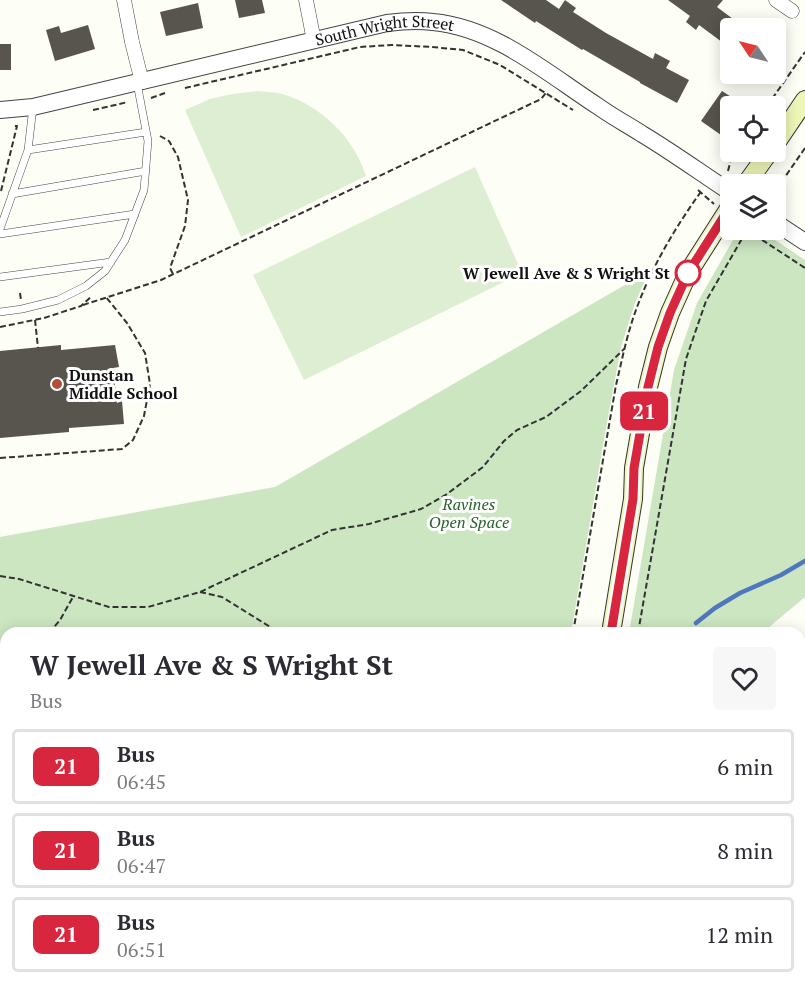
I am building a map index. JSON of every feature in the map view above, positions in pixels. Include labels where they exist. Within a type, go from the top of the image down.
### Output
[{"type":"main road","points":[[786,128],[805,100]]},
{"type":"main road","points":[[612,627],[633,499],[634,468],[648,387],[658,347],[688,273],[720,223]]},
{"type":"street","points":[[124,0],[139,83]]},
{"type":"street","points":[[306,0],[314,41]]},
{"type":"street","points":[[776,0],[792,11]]},
{"type":"street","name":"South Wright Street","points":[[0,110],[33,107],[387,23],[433,22],[472,31],[510,49],[720,185]]},
{"type":"street","points":[[786,230],[805,242]]},
{"type":"lane","points":[[0,312],[58,300],[86,286],[105,271],[125,240],[144,190],[146,171],[148,141],[139,83]]},
{"type":"lane","points":[[0,229],[28,150],[33,107]]},
{"type":"lane","points":[[28,150],[146,132]]},
{"type":"lane","points":[[12,194],[146,171]]},
{"type":"lane","points":[[0,234],[135,214]]},
{"type":"lane","points":[[0,277],[111,262]]},
{"type":"path","points":[[179,90],[360,47],[392,45],[463,50],[500,65],[574,111]]},
{"type":"path","points":[[774,96],[805,52]]},
{"type":"path","points":[[150,101],[151,97],[168,92]]},
{"type":"path","points":[[0,327],[35,320],[161,280],[541,99],[546,93]]},
{"type":"path","points":[[0,195],[17,126],[9,126]]},
{"type":"path","points":[[160,136],[169,141],[178,157],[188,200],[185,226],[170,268],[173,274]]},
{"type":"path","points":[[786,176],[805,148]]},
{"type":"path","points":[[727,171],[730,162]]},
{"type":"path","points":[[574,627],[624,349],[636,309],[652,273],[700,193],[696,187]]},
{"type":"path","points":[[639,627],[686,359],[706,300],[741,240]]},
{"type":"path","points":[[762,240],[805,268]]},
{"type":"path","points":[[20,293],[21,300]]},
{"type":"path","points":[[81,306],[95,293]]},
{"type":"path","points":[[0,458],[122,449],[133,440],[144,416],[150,384],[145,353],[127,323],[106,297]]},
{"type":"path","points":[[35,320],[38,348]]},
{"type":"path","points":[[0,576],[19,579],[109,607],[148,607],[200,592],[332,530],[369,524],[421,509],[447,494],[483,467],[504,441],[517,430],[546,417],[581,391],[624,349]]},
{"type":"path","points":[[200,592],[222,597],[270,627]]},
{"type":"path","points":[[54,627],[73,597]]},
{"type":"green space","points":[[258,91],[279,93],[296,99],[322,114],[353,148],[366,176],[241,237],[185,110],[210,99]]},
{"type":"green space","points":[[475,167],[522,273],[304,380],[253,275]]},
{"type":"green space","points":[[733,240],[775,240],[805,260],[805,597],[769,627],[630,627],[674,370],[697,303]]},
{"type":"green space","name":"Ravines Open Space","points":[[649,271],[635,303],[621,347],[572,627],[0,627],[0,537],[275,487]]},
{"type":"building","points":[[235,0],[262,0],[265,13],[239,18]]},
{"type":"building","points":[[501,0],[546,0],[559,9],[565,0],[576,8],[573,12],[653,59],[655,53],[670,61],[666,68],[689,80],[677,103],[582,50],[536,21],[535,23]]},
{"type":"building","points":[[668,0],[723,0],[717,7],[732,18],[720,18],[720,41],[699,25],[696,30],[686,22],[690,16]]},
{"type":"building","points":[[198,3],[203,28],[166,36],[160,12]]},
{"type":"building","points":[[88,25],[95,49],[55,61],[46,30],[59,26],[61,33]]},
{"type":"building","points":[[0,44],[11,44],[11,70],[0,70]]},
{"type":"building","points":[[722,91],[730,96],[720,96],[720,134],[701,121]]},
{"type":"building","name":"Dunstan Middle School","points":[[61,345],[61,350],[115,345],[119,367],[113,368],[117,403],[122,401],[124,424],[69,428],[69,432],[0,438],[0,351]]},
{"type":"waterway","points":[[696,623],[740,593],[781,575],[805,561]]},
{"type":"bus line","name":"21","points":[[612,627],[633,499],[634,468],[648,387],[658,347],[688,273],[720,222]]},
{"type":"place","name":"W Jewell Ave & S Wright St","points":[[688,273]]},
{"type":"place","name":"Dunstan Middle School","points":[[57,384]]}]
